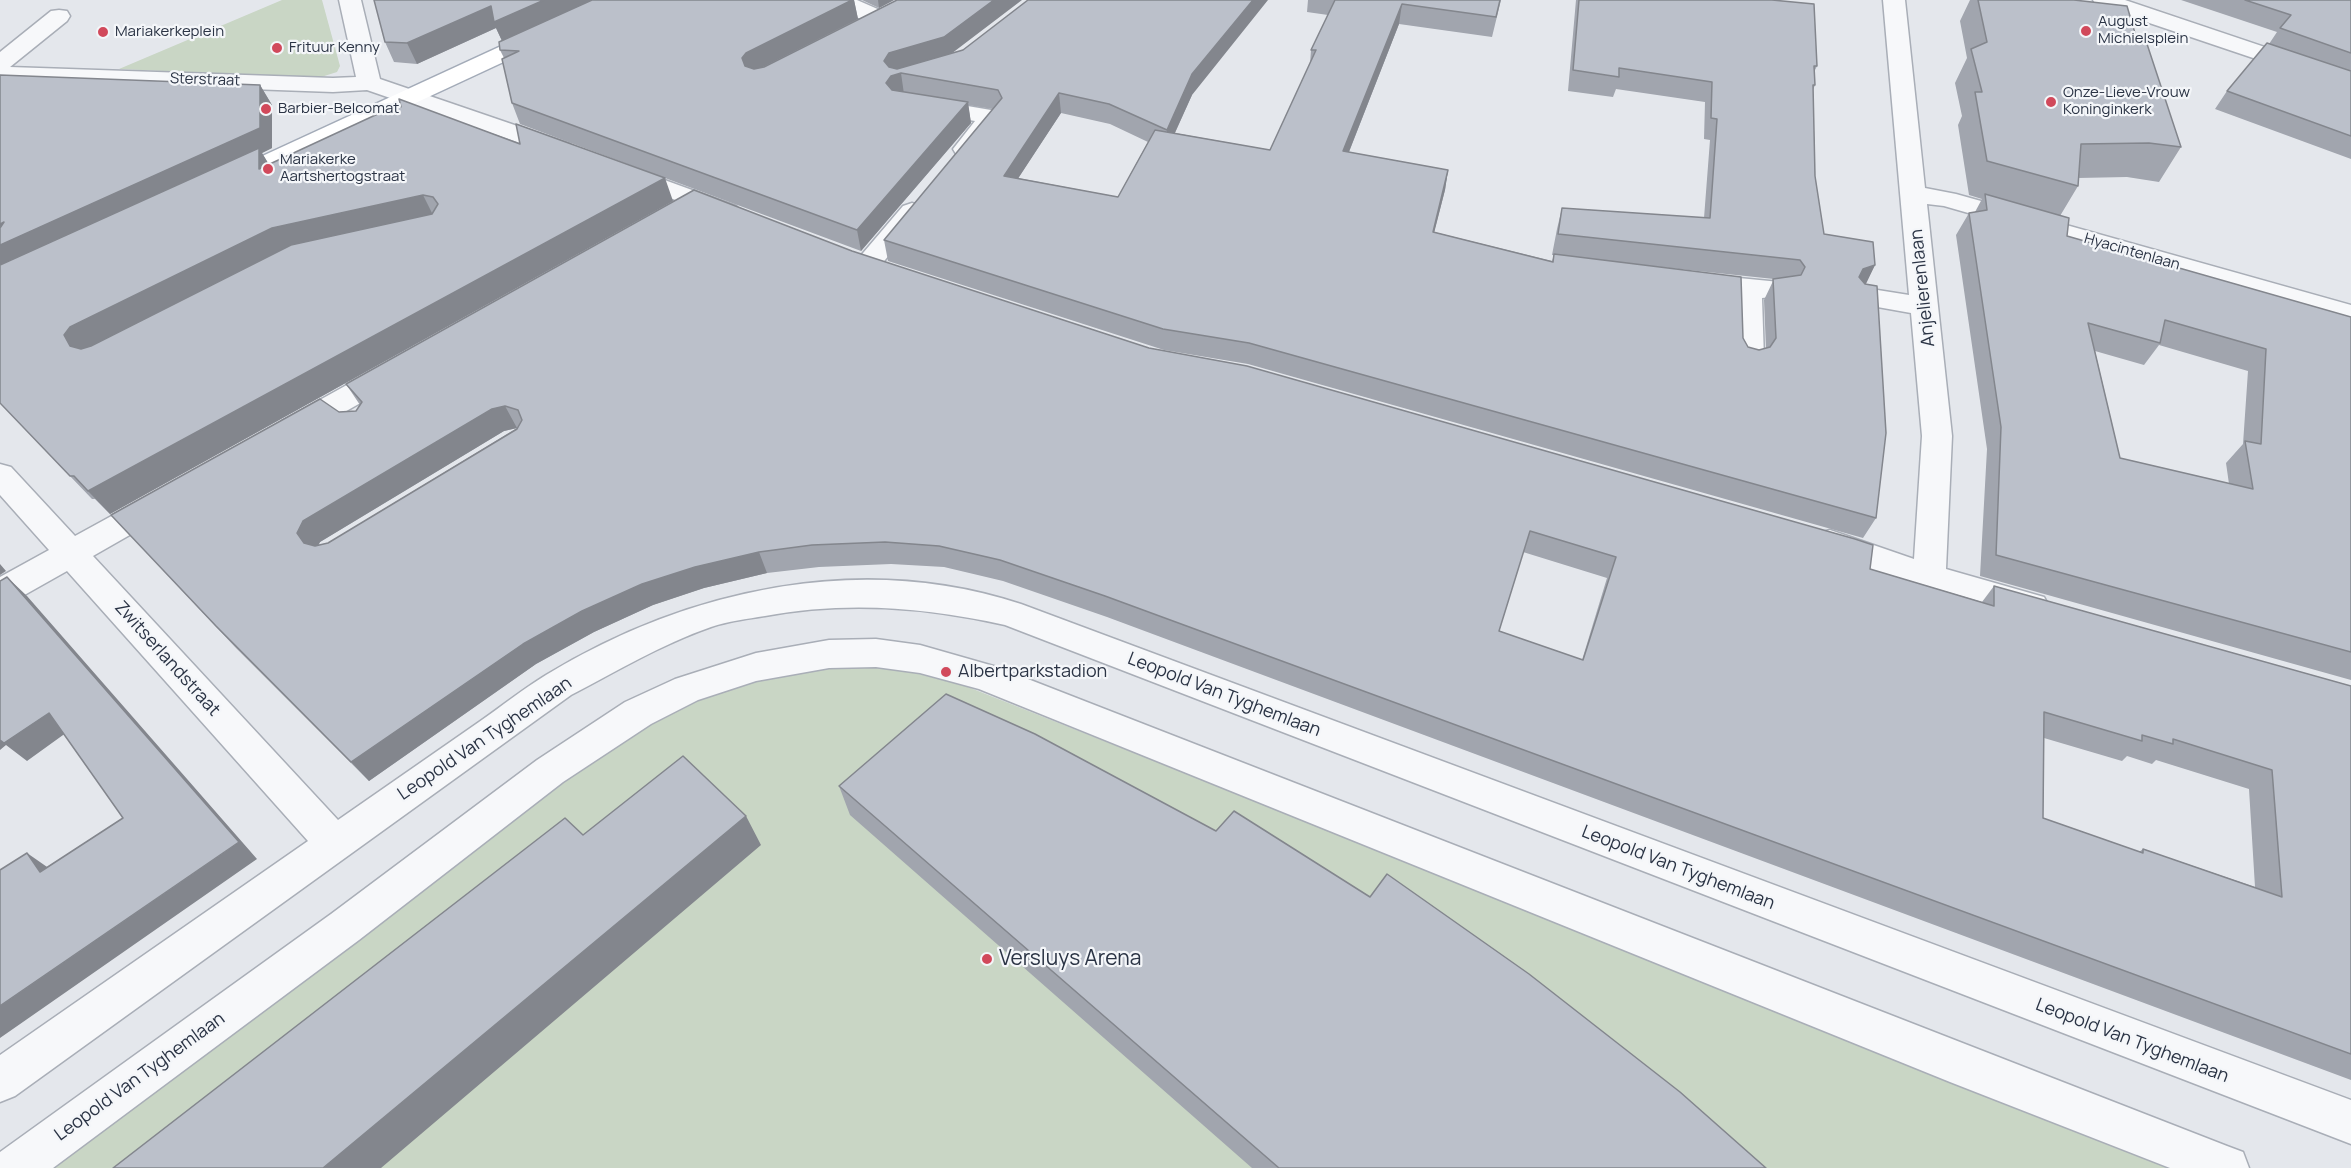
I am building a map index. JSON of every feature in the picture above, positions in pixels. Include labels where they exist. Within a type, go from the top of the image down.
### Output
[{"type":"main road","points":[[205,191],[618,0]]},
{"type":"street","points":[[350,0],[369,83]]},
{"type":"street","points":[[840,0],[889,14],[861,29]]},
{"type":"street","name":"Anjelierenlaan","points":[[1894,0],[1938,436],[1929,577]]},
{"type":"street","points":[[2104,0],[2351,84]]},
{"type":"street","points":[[0,63],[58,16]]},
{"type":"street","name":"Sterstraat","points":[[0,73],[333,85],[369,83],[444,107],[752,220]]},
{"type":"street","points":[[904,103],[991,117],[948,169]]},
{"type":"street","name":"Hyacintenlaan","points":[[1913,194],[1947,199],[2351,314]]},
{"type":"street","points":[[868,264],[926,195]]},
{"type":"street","points":[[668,217],[699,200]]},
{"type":"street","points":[[1679,281],[1748,289],[1780,289]]},
{"type":"street","points":[[1748,289],[1750,359]]},
{"type":"street","points":[[1865,297],[1925,306]]},
{"type":"street","points":[[265,444],[410,362]]},
{"type":"street","points":[[337,403],[359,424]]},
{"type":"street","name":"Zwitserlandstraat","points":[[0,475],[334,843]]},
{"type":"street","points":[[0,593],[183,490]]},
{"type":"street","points":[[1805,535],[1851,548],[1929,577],[2054,613]]},
{"type":"street","name":"Leopold Van Tyghemlaan","points":[[0,1081],[559,685],[651,637],[709,615],[831,592],[891,593],[956,600],[1009,613],[2351,1122]]},
{"type":"street","name":"Leopold Van Tyghemlaan","points":[[16,1168],[345,927],[550,771],[638,713],[687,689],[756,667],[829,654],[876,653],[920,659],[985,677],[1928,1053],[2227,1168]]},
{"type":"green space","points":[[282,0],[322,0],[340,66],[337,72],[318,78],[119,69]]},
{"type":"green space","name":"Versluys Arena","points":[[853,665],[901,669],[968,687],[2180,1168],[43,1168],[598,751],[685,701],[770,674]]},
{"type":"building","points":[[374,0],[544,0],[494,22],[491,6],[407,43],[385,42]]},
{"type":"building","points":[[592,0],[852,0],[746,53],[742,58],[745,66],[754,69],[764,67],[897,0],[994,0],[944,37],[889,53],[884,61],[889,67],[897,69],[963,50],[1028,0],[1253,0],[1192,74],[1167,130],[1109,104],[1059,93],[1004,176],[1118,197],[1155,130],[1270,150],[1316,50],[1311,50],[1335,0],[1500,0],[1496,17],[1402,4],[1343,151],[1448,170],[1433,232],[1553,262],[1554,254],[1741,277],[1743,338],[1748,347],[1759,350],[1770,347],[1776,338],[1773,279],[1801,275],[1805,267],[1800,260],[1558,234],[1562,208],[1710,218],[1717,119],[1711,118],[1712,82],[1619,68],[1619,77],[1573,70],[1579,0],[1772,0],[1814,4],[1817,66],[1814,66],[1815,85],[1813,85],[1815,176],[1824,234],[1873,242],[1875,265],[1863,269],[1859,277],[1865,284],[1877,286],[1886,433],[1876,518],[1249,343],[1163,329],[884,240],[1002,98],[998,90],[901,73],[891,76],[886,83],[892,90],[968,102],[857,230],[512,103],[502,59],[519,51],[500,50],[499,42]]},
{"type":"building","name":"Onze-Lieve-Vrouw Koninginkerk","points":[[1978,0],[2074,0],[2127,6],[2137,40],[2147,44],[2181,147],[2149,143],[2081,144],[2078,186],[1987,161],[1975,92],[1982,92],[1971,49],[1987,42]]},
{"type":"building","points":[[2245,0],[2351,0],[2351,53],[2280,28],[2291,15]]},
{"type":"building","points":[[2267,43],[2351,71],[2351,136],[2227,91]]},
{"type":"building","points":[[0,75],[260,85],[260,128],[0,245],[0,228],[4,222],[0,224]]},
{"type":"building","points":[[399,99],[520,144],[516,124],[665,178],[88,491],[74,476],[70,476],[0,403],[0,265],[259,148],[259,169],[397,105],[401,107]],"holes":[[[423,195],[433,197],[438,204],[432,214],[291,245],[91,346],[81,349],[70,346],[64,335],[70,327],[272,228]]]},
{"type":"building","points":[[694,190],[852,251],[1149,348],[1247,366],[1855,539],[1873,545],[1870,569],[1994,606],[1994,586],[2351,686],[2351,1054],[1105,596],[1000,560],[939,546],[885,542],[812,545],[759,552],[695,567],[642,584],[582,611],[523,644],[351,762],[216,626],[111,515],[320,399],[339,412],[356,411],[362,402],[346,384]],"holes":[[[505,406],[518,410],[522,420],[517,429],[328,543],[315,546],[304,543],[297,533],[303,521],[492,409]],[[1530,531],[1616,557],[1583,660],[1499,631]],[[2044,712],[2142,741],[2142,735],[2173,744],[2173,739],[2272,770],[2282,897],[2143,849],[2143,853],[2043,818]]]},
{"type":"building","points":[[1985,194],[2069,218],[2067,236],[2351,317],[2351,652],[1996,555],[2001,427],[1969,213],[1987,210]],"holes":[[[2165,320],[2266,349],[2261,444],[2245,441],[2253,489],[2120,458],[2088,323],[2160,343]]]},
{"type":"building","points":[[7,577],[239,842],[0,1006],[0,870],[27,853],[40,872],[123,818],[49,713],[4,743],[0,740],[0,581]]},
{"type":"building","points":[[946,694],[1035,734],[1216,831],[1234,811],[1370,897],[1387,874],[1529,974],[1680,1092],[1766,1168],[1279,1168],[839,786]]},
{"type":"building","points":[[683,756],[746,816],[323,1168],[113,1168],[565,818],[583,835]]},
{"type":"place","name":"August Michielsplein","points":[[2086,31]]},
{"type":"place","name":"Mariakerkeplein","points":[[103,32]]},
{"type":"place","name":"Frituur Kenny","points":[[277,48]]},
{"type":"place","name":"Onze-Lieve-Vrouw Koninginkerk","points":[[2051,102]]},
{"type":"place","name":"Barbier-Belcomat","points":[[266,109]]},
{"type":"place","name":"Mariakerke Aartshertogstraat","points":[[268,169]]},
{"type":"place","name":"Albertparkstadion","points":[[946,672]]},
{"type":"place","name":"Versluys Arena","points":[[987,959]]}]
